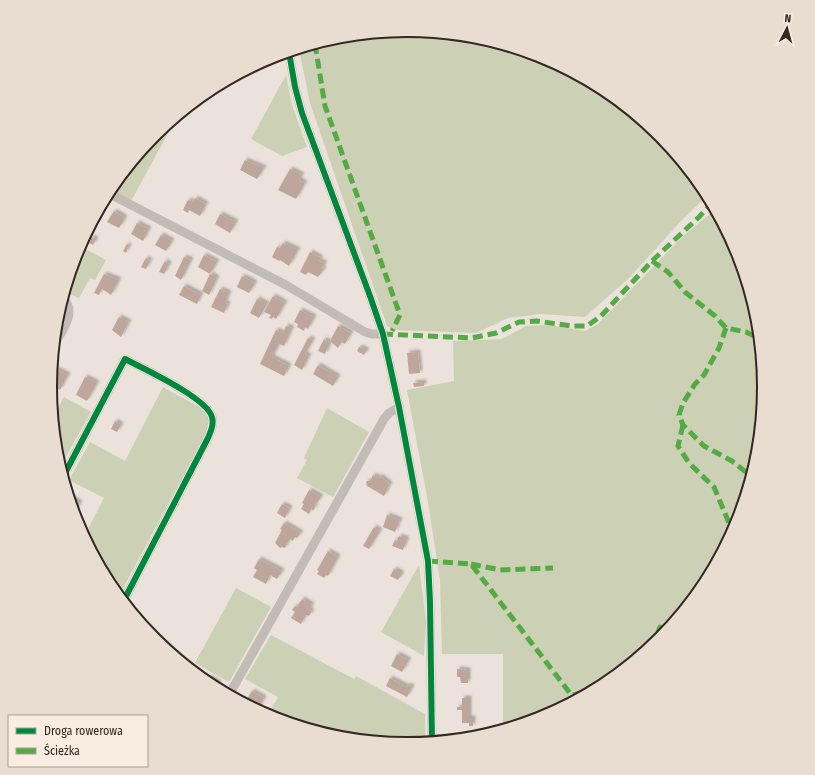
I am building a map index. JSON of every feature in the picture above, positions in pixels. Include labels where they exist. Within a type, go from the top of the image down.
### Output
[{"type":"street","points":[[290,58],[295,87],[302,113],[383,334],[399,407],[428,561],[432,737]]},
{"type":"street","points":[[114,196],[286,285],[365,332],[372,334],[383,334]]},
{"type":"street","points":[[62,329],[69,316],[67,305]]},
{"type":"street","points":[[67,469],[125,359],[202,403],[210,412],[213,419],[208,438],[126,596]]},
{"type":"street","points":[[231,691],[384,419],[389,413],[399,407]]},
{"type":"green space","points":[[408,37],[453,40],[498,49],[563,73],[583,84],[621,109],[639,124],[671,156],[686,174],[703,200],[681,221],[630,277],[585,317],[540,314],[508,318],[476,333],[395,330],[387,326],[310,103],[300,54],[317,49],[362,40]]},
{"type":"green space","points":[[286,75],[292,105],[307,147],[282,156],[251,139]]},
{"type":"green space","points":[[170,130],[131,201],[116,193],[144,156]]},
{"type":"green space","points":[[711,213],[722,232],[731,253],[746,297],[755,342],[757,365],[758,388],[755,433],[746,478],[731,522],[711,563],[686,601],[671,619],[639,651],[602,679],[563,702],[503,724],[503,654],[442,654],[440,580],[428,502],[407,390],[454,381],[453,341],[502,339],[526,326],[548,325],[585,331],[598,324],[684,235]]},
{"type":"green space","points":[[86,249],[106,260],[95,280],[90,278],[79,298],[70,294]]},
{"type":"green space","points":[[163,387],[208,412],[210,425],[122,591],[104,563],[88,530],[104,498],[69,479],[90,442],[125,461]]},
{"type":"green space","points":[[64,397],[91,412],[65,459],[60,433],[58,408]]},
{"type":"green space","points":[[327,408],[369,432],[333,497],[297,478],[307,460],[304,458]]},
{"type":"green space","points":[[419,565],[426,622],[424,656],[381,632]]},
{"type":"green space","points":[[236,588],[271,607],[229,682],[195,663]]},
{"type":"green space","points":[[271,635],[354,679],[356,676],[425,714],[425,737],[408,738],[362,735],[317,726],[295,719],[271,710],[278,697],[245,679]]},
{"type":"building","points":[[245,160],[264,168],[257,179],[240,170]]},
{"type":"building","points":[[290,169],[302,175],[299,180],[305,183],[296,199],[278,190]]},
{"type":"building","points":[[195,198],[206,204],[200,216],[189,210],[188,213],[183,210],[188,200],[193,202]]},
{"type":"building","points":[[114,211],[125,218],[119,228],[107,222]]},
{"type":"building","points":[[220,214],[236,222],[230,233],[215,224]]},
{"type":"building","points":[[137,223],[149,229],[143,241],[131,234]]},
{"type":"building","points":[[161,235],[172,241],[166,251],[155,245]]},
{"type":"building","points":[[92,237],[96,239],[93,245],[89,243]]},
{"type":"building","points":[[283,243],[298,250],[289,266],[272,257],[277,247],[280,248]]},
{"type":"building","points":[[127,244],[129,246],[126,253],[123,251]]},
{"type":"building","points":[[310,252],[321,258],[319,261],[325,263],[322,268],[324,269],[318,277],[308,272],[306,275],[300,272]]},
{"type":"building","points":[[204,255],[217,262],[210,274],[198,267]]},
{"type":"building","points":[[184,257],[191,260],[181,280],[175,276]]},
{"type":"building","points":[[146,258],[150,261],[146,269],[141,267]]},
{"type":"building","points":[[165,261],[169,264],[164,274],[159,272]]},
{"type":"building","points":[[104,274],[119,280],[111,295],[102,289],[99,295],[94,293]]},
{"type":"building","points":[[210,274],[217,278],[209,295],[202,291]]},
{"type":"building","points":[[242,276],[255,283],[249,293],[237,287]]},
{"type":"building","points":[[184,286],[201,295],[197,304],[179,295]]},
{"type":"building","points":[[220,289],[229,293],[225,303],[228,304],[224,313],[211,307]]},
{"type":"building","points":[[273,296],[285,303],[276,319],[273,317],[272,319],[269,318],[271,315],[264,312]]},
{"type":"building","points":[[257,299],[267,304],[259,318],[250,313]]},
{"type":"building","points":[[300,310],[314,317],[308,329],[305,327],[304,331],[297,327],[298,324],[294,322]]},
{"type":"building","points":[[119,317],[129,322],[121,337],[112,330]]},
{"type":"building","points":[[286,326],[292,328],[284,346],[279,344],[272,357],[289,366],[284,376],[260,364],[276,330],[283,333]]},
{"type":"building","points":[[338,326],[351,333],[345,344],[341,342],[338,348],[330,341]]},
{"type":"building","points":[[308,338],[313,340],[305,354],[309,356],[302,370],[294,365]]},
{"type":"building","points":[[324,339],[330,343],[325,354],[318,351]]},
{"type":"building","points":[[359,347],[367,350],[364,355],[357,351]]},
{"type":"building","points":[[418,352],[420,373],[409,374],[407,353]]},
{"type":"building","points":[[318,365],[338,377],[333,386],[313,374]]},
{"type":"building","points":[[58,370],[68,375],[60,390],[57,389]]},
{"type":"building","points":[[85,377],[97,383],[87,401],[76,395]]},
{"type":"building","points":[[424,382],[424,386],[414,387],[413,383]]},
{"type":"building","points":[[115,421],[121,425],[117,432],[111,429]]},
{"type":"building","points":[[373,475],[379,478],[380,476],[390,484],[384,496],[367,486],[367,481],[370,481]]},
{"type":"building","points":[[309,490],[321,497],[317,503],[316,502],[314,510],[311,509],[309,514],[301,509],[304,504],[302,503]]},
{"type":"building","points":[[282,504],[290,508],[285,518],[277,513]]},
{"type":"building","points":[[387,515],[400,520],[395,532],[383,527]]},
{"type":"building","points":[[284,523],[301,533],[297,538],[295,537],[293,541],[290,539],[285,548],[280,548],[275,543]]},
{"type":"building","points":[[374,527],[380,531],[369,549],[363,546]]},
{"type":"building","points":[[399,536],[407,539],[403,550],[392,546],[395,540],[397,541]]},
{"type":"building","points":[[328,551],[338,557],[328,576],[326,575],[324,578],[317,574],[319,571],[317,570]]},
{"type":"building","points":[[259,559],[282,571],[277,579],[270,575],[266,584],[253,577],[257,570],[254,568]]},
{"type":"building","points":[[394,569],[402,574],[398,580],[390,576]]},
{"type":"building","points":[[302,599],[312,605],[309,610],[312,611],[309,616],[306,615],[301,624],[291,618],[295,612],[292,610],[295,606],[297,607]]},
{"type":"building","points":[[397,654],[409,660],[402,672],[391,666]]},
{"type":"building","points":[[457,669],[468,670],[468,683],[461,683],[460,677],[457,677]]},
{"type":"building","points":[[390,678],[407,687],[408,685],[412,687],[407,697],[386,686]]},
{"type":"building","points":[[252,691],[264,698],[260,705],[247,699]]},
{"type":"building","points":[[462,698],[469,698],[469,718],[473,718],[473,726],[469,726],[469,723],[462,723],[462,710],[457,710],[457,707],[462,707]]},
{"type":"marked path","points":[[316,49],[325,106],[400,315],[392,331]]},
{"type":"marked path","points":[[383,334],[472,338],[496,333],[519,322],[537,321],[571,326],[587,326],[601,316],[652,261],[708,207]]},
{"type":"marked path","points":[[652,261],[668,272],[685,292],[715,316],[726,328],[746,332],[754,336]]},
{"type":"marked path","points":[[726,328],[719,348],[704,375],[695,384],[683,403],[679,415],[683,425],[704,446],[732,461],[747,473]]},
{"type":"marked path","points":[[683,425],[678,446],[689,463],[714,487],[730,524]]},
{"type":"marked path","points":[[428,561],[471,564],[573,697]]},
{"type":"marked path","points":[[471,564],[500,570],[553,568]]},
{"type":"marked path","points":[[658,632],[660,627],[662,628]]},
{"type":"marked path","points":[[573,695],[578,694]]},
{"type":"cycle path","points":[[290,58],[295,87],[302,113],[383,334],[399,407],[428,561],[432,737]]},
{"type":"cycle path","points":[[67,469],[125,359],[187,393],[208,409],[212,417],[213,420],[208,438],[126,596]]}]
